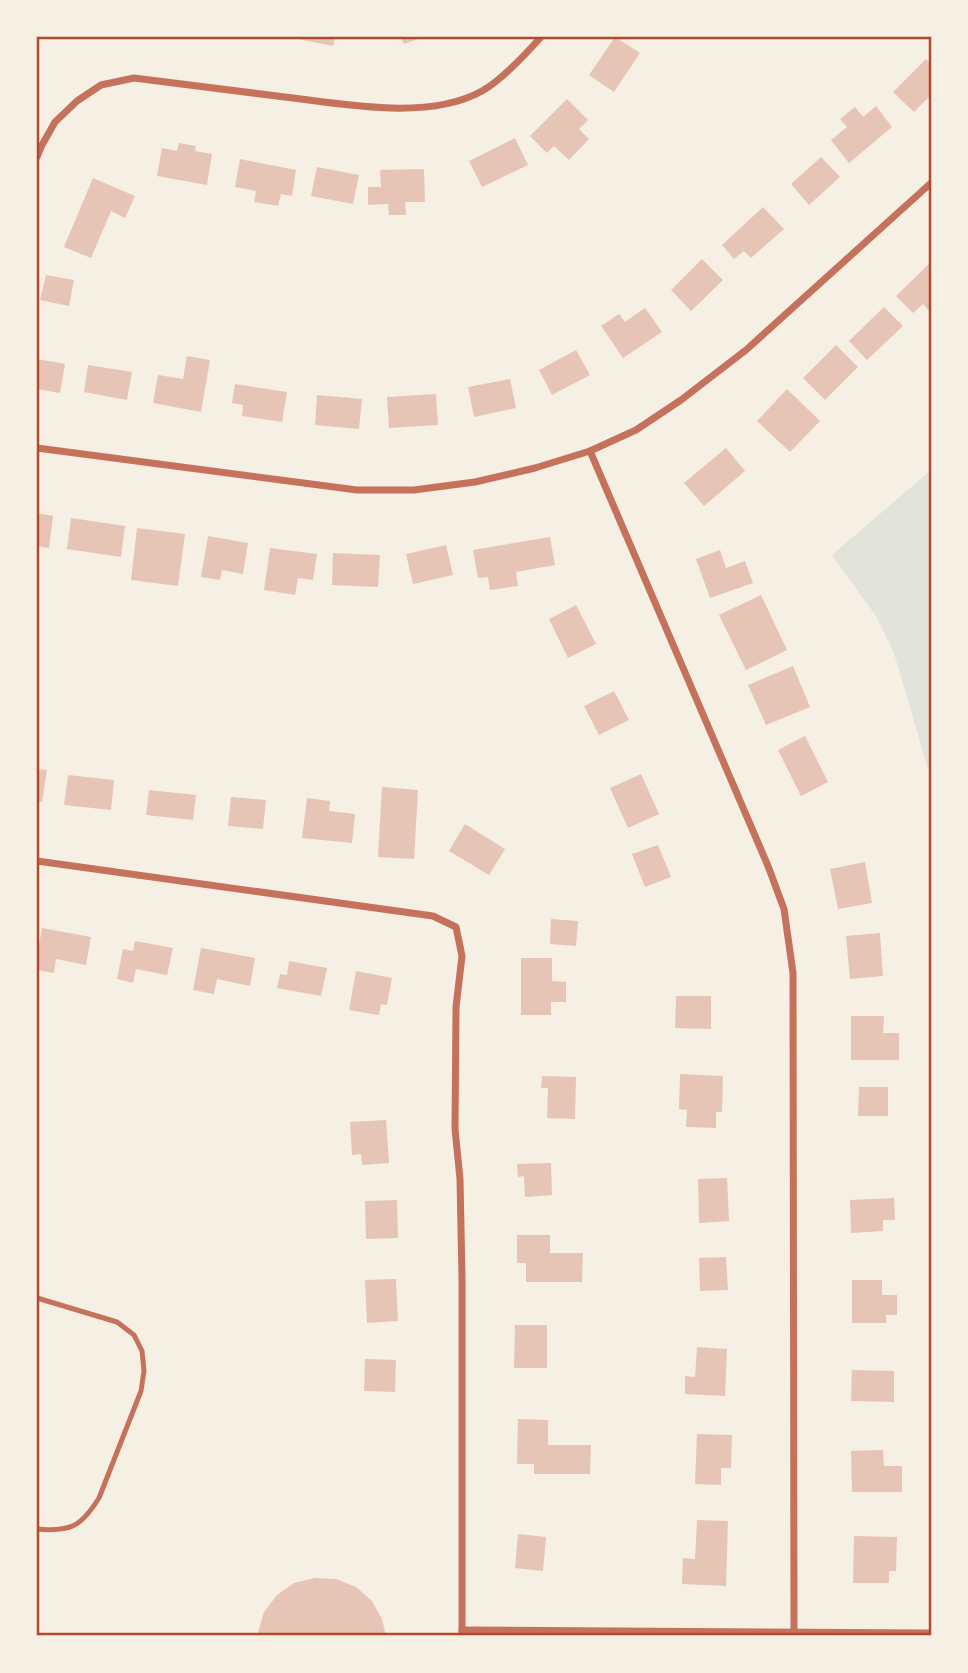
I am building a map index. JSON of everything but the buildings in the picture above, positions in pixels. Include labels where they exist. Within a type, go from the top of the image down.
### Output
[{"type":"street","points":[[37,157],[55,122],[77,101],[101,85],[134,78],[355,105],[405,108],[446,105],[482,90],[518,62],[541,37]]},
{"type":"street","points":[[37,448],[357,490],[414,490],[475,482],[535,468],[590,451],[636,430],[681,400],[746,350],[931,183]]},
{"type":"street","points":[[590,451],[784,909],[793,972],[794,1633]]},
{"type":"street","points":[[37,862],[433,916],[456,927],[462,956],[456,1007],[455,1129],[460,1179],[462,1277],[462,1633],[931,1633]]},
{"type":"lane","points":[[37,1298],[117,1322],[134,1335],[142,1351],[144,1371],[141,1391],[99,1498],[89,1513],[75,1526],[56,1531],[37,1529]]},
{"type":"shaded area","points":[[931,470],[931,779],[894,653],[876,616],[832,555]]}]
